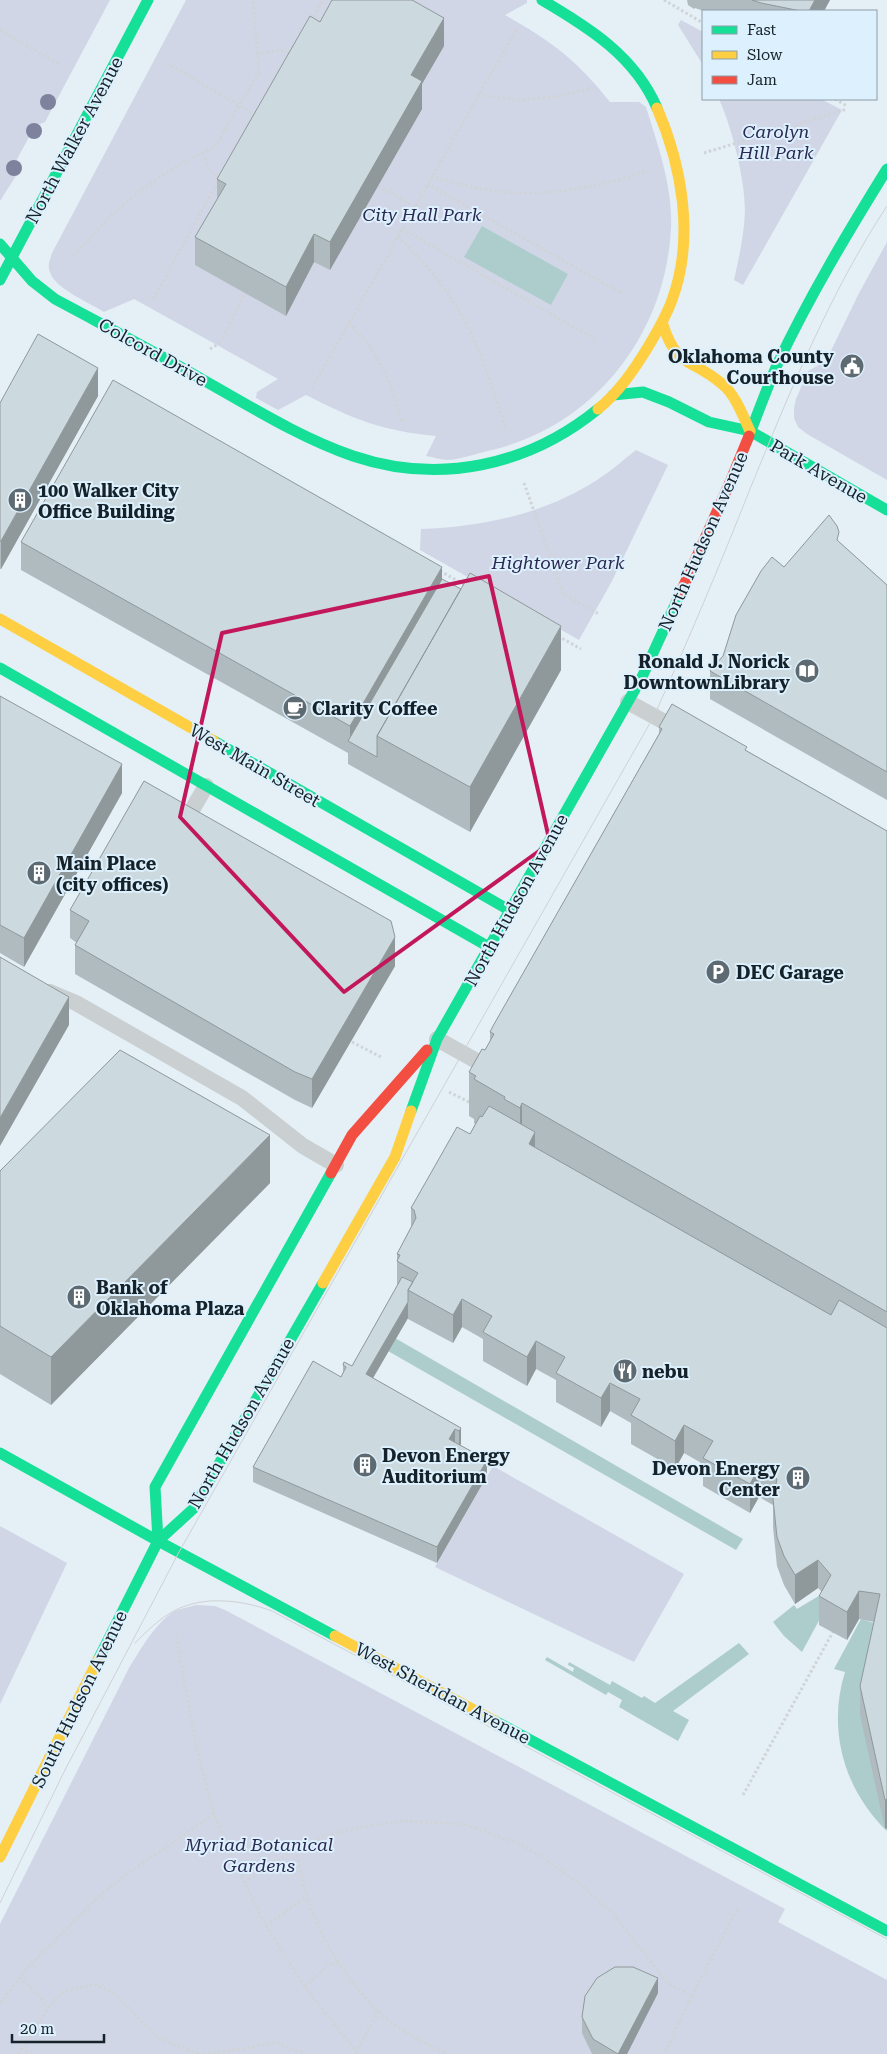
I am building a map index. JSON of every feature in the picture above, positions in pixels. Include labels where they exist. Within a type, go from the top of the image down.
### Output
[{"type":"main road","name":"North Walker Avenue","points":[[0,280],[148,0]]},
{"type":"main road","name":"Colcord Drive","points":[[0,244],[42,290],[319,443],[382,464],[413,469],[462,469],[491,464],[530,450],[569,430],[613,395],[643,356],[673,298],[679,273],[683,220],[679,180],[670,141],[664,122],[641,78],[622,56],[580,23],[542,0]]},
{"type":"main road","name":"North Hudson Avenue","points":[[158,1541],[193,1509],[395,1157],[437,1039],[628,702],[654,650],[737,467],[750,431],[800,319],[853,224],[887,169]]},
{"type":"main road","name":"Park Avenue","points":[[662,322],[667,340],[676,354],[686,363],[724,385],[750,431]]},
{"type":"main road","name":"Park Avenue","points":[[613,395],[643,392],[669,402],[709,422],[750,431],[887,510]]},
{"type":"main road","name":"West Main Street","points":[[0,619],[509,910]]},
{"type":"main road","points":[[0,668],[489,947]]},
{"type":"main road","name":"North Hudson Avenue","points":[[158,1541],[154,1487],[352,1135],[437,1039]]},
{"type":"main road","name":"West Sheridan Avenue","points":[[0,1453],[158,1541],[887,1932]]},
{"type":"main road","name":"South Hudson Avenue","points":[[0,1857],[158,1541]]},
{"type":"lane","points":[[628,702],[692,738]]},
{"type":"lane","points":[[181,830],[206,786]]},
{"type":"lane","points":[[33,985],[76,1003],[242,1098],[303,1146],[336,1165]]},
{"type":"lane","points":[[437,1039],[493,1070]]},
{"type":"path","points":[[74,256],[112,214],[141,190],[177,166],[215,147],[259,72],[253,0]]},
{"type":"path","points":[[310,23],[324,0]]},
{"type":"path","points":[[664,0],[702,22]]},
{"type":"path","points":[[312,388],[516,28]]},
{"type":"path","points":[[0,30],[60,65]]},
{"type":"path","points":[[292,55],[297,47]]},
{"type":"path","points":[[257,54],[281,50],[297,57]]},
{"type":"path","points":[[167,63],[259,118]]},
{"type":"path","points":[[478,95],[516,100],[555,97],[592,88]]},
{"type":"path","points":[[702,153],[847,107],[836,100]]},
{"type":"path","points":[[202,154],[210,171],[225,182]]},
{"type":"path","points":[[432,177],[489,190],[542,193],[582,189],[649,170]]},
{"type":"path","points":[[153,300],[220,180]]},
{"type":"path","points":[[427,184],[622,294]]},
{"type":"path","points":[[378,186],[415,207]]},
{"type":"path","points":[[402,229],[597,340]]},
{"type":"path","points":[[398,236],[420,258],[455,302],[478,348],[508,436]]},
{"type":"path","points":[[223,338],[245,293]]},
{"type":"path","points":[[349,322],[369,345],[383,371],[402,421]]},
{"type":"path","points":[[523,479],[564,595],[599,614]]},
{"type":"path","points":[[433,567],[468,586]]},
{"type":"path","points":[[554,634],[580,649]]},
{"type":"path","points":[[743,1796],[836,1628]]},
{"type":"path","points":[[176,1636],[197,1750],[214,1814],[224,1841],[266,1926],[305,1987],[357,2054],[378,2011]]},
{"type":"path","points":[[0,2003],[20,1976],[97,1898],[128,1873],[214,1814]]},
{"type":"path","points":[[244,1882],[296,1850],[324,1836],[362,1827],[404,1821],[464,1824],[493,1833],[541,1855],[586,1889],[610,1912],[668,1983],[692,1996]]},
{"type":"path","points":[[296,1850],[307,1897],[325,1941],[350,1978],[378,2011],[418,2040],[448,2054]]},
{"type":"path","points":[[266,1926],[307,1897]]},
{"type":"path","points":[[664,2054],[737,1909]]},
{"type":"path","points":[[305,1987],[327,1966],[338,1960]]},
{"type":"path","points":[[20,1976],[49,2006]]},
{"type":"path","points":[[18,2054],[49,2006],[62,1992],[95,1984],[114,1992],[158,2038],[199,2054]]},
{"type":"path","points":[[203,2054],[243,2049],[275,2042],[305,2054]]},
{"type":"path","points":[[21,2049],[31,2054]]},
{"type":"highlighted area","points":[[489,576],[550,843],[344,992],[180,817],[222,633]]},
{"type":"green space","points":[[0,0],[110,0],[45,122],[35,126],[15,163],[19,171],[0,201]]},
{"type":"green space","name":"City Hall Park","points":[[186,0],[527,0],[527,3],[505,15],[562,52],[586,74],[610,102],[639,102],[646,107],[664,167],[671,213],[666,267],[656,303],[640,338],[619,369],[593,396],[563,420],[529,438],[492,450],[443,460],[426,456],[436,436],[400,431],[368,423],[306,395],[278,410],[256,398],[257,392],[278,379],[134,299],[104,312],[73,295],[58,284],[49,269],[52,253]]},
{"type":"green space","points":[[681,20],[702,31],[702,63],[678,25]]},
{"type":"green space","name":"Carolyn Hill Park","points":[[719,100],[823,100],[842,110],[743,285],[734,280],[741,246],[745,211],[743,184],[733,139]]},
{"type":"green space","name":"Oklahoma County Courthouse","points":[[887,242],[887,480],[807,434],[798,427],[794,418],[794,408],[808,371],[826,361],[858,295]]},
{"type":"green space","name":"Hightower Park","points":[[636,450],[668,465],[612,581],[579,640],[420,550],[421,529],[490,522],[556,502],[597,480]]},
{"type":"green space","points":[[493,1466],[684,1574],[634,1662],[435,1567]]},
{"type":"green space","points":[[0,1526],[67,1563],[0,1704]]},
{"type":"green space","name":"Myriad Botanical Gardens","points":[[196,1605],[215,1606],[225,1610],[785,1909],[778,1922],[887,1980],[887,2054],[0,2054],[0,1924],[129,1668],[162,1621],[177,1610]]},
{"type":"shaded area","points":[[482,226],[568,274],[551,305],[464,257]]},
{"type":"shaded area","points":[[395,1338],[743,1539],[736,1550],[388,1351]]},
{"type":"shaded area","points":[[822,1594],[829,1602],[802,1652],[784,1636],[773,1622],[794,1605],[797,1609]]},
{"type":"shaded area","points":[[861,1619],[877,1624],[887,1831],[872,1815],[850,1778],[843,1758],[839,1737],[838,1715],[845,1672],[834,1669]]},
{"type":"shaded area","points":[[739,1643],[749,1654],[673,1711],[689,1720],[678,1741],[619,1707],[622,1700],[608,1692],[606,1695],[545,1660],[547,1657],[573,1672],[574,1668],[568,1665],[569,1662],[610,1685],[612,1681],[655,1703]]},
{"type":"building","points":[[332,0],[412,0],[444,18],[411,75],[422,81],[330,242],[314,234],[286,287],[195,237],[226,184],[217,179],[310,16],[320,22]]},
{"type":"building","points":[[752,0],[815,0],[810,10],[796,10]]},
{"type":"building","name":"100 Walker City Office Building","points":[[38,334],[98,368],[0,541],[0,403]]},
{"type":"building","points":[[113,380],[442,567],[350,726],[21,542]]},
{"type":"building","name":"Ronald J. Norick DowntownLibrary","points":[[829,515],[839,532],[837,540],[887,585],[887,772],[710,671],[723,656],[736,615],[761,571],[772,557],[784,567]]},
{"type":"building","points":[[470,573],[561,626],[470,787],[377,736]]},
{"type":"building","points":[[442,579],[461,589],[377,736],[377,757],[348,741]]},
{"type":"building","name":"Main Place (city offices)","points":[[0,696],[122,764],[24,938],[0,925]]},
{"type":"building","name":"DEC Garage","points":[[672,704],[747,747],[745,750],[887,831],[887,1312],[522,1103],[520,1108],[504,1099],[505,1097],[474,1079],[476,1076],[469,1072],[482,1049],[485,1050],[494,1034],[490,1032],[493,1026],[662,729],[659,727]]},
{"type":"building","points":[[144,781],[391,921],[395,937],[312,1079],[295,1072],[75,945],[89,921],[70,910]]},
{"type":"building","points":[[0,957],[69,997],[0,1118]]},
{"type":"building","name":"Bank of Oklahoma Plaza","points":[[120,1050],[270,1135],[51,1357],[0,1326],[0,1171]]},
{"type":"building","name":"Devon Energy Center","points":[[489,1106],[535,1132],[529,1144],[831,1315],[839,1300],[887,1328],[887,1799],[885,1800],[860,1686],[880,1594],[859,1591],[847,1612],[819,1596],[831,1575],[818,1560],[795,1575],[784,1556],[777,1537],[773,1499],[777,1479],[759,1468],[750,1484],[703,1458],[713,1441],[684,1425],[675,1441],[631,1415],[640,1399],[610,1383],[601,1398],[556,1373],[565,1357],[536,1341],[527,1357],[483,1332],[492,1316],[462,1299],[453,1315],[408,1290],[418,1273],[397,1261],[400,1255],[397,1254],[416,1218],[414,1210],[411,1208],[457,1127],[470,1134],[480,1116],[482,1117]]},
{"type":"building","name":"Devon Energy Auditorium","points":[[402,1277],[413,1282],[408,1290],[408,1302],[366,1374],[461,1428],[459,1431],[455,1429],[449,1439],[487,1460],[437,1547],[253,1467],[313,1361],[341,1377],[346,1367],[343,1365],[344,1362],[352,1366]]},
{"type":"building","points":[[615,1967],[633,1967],[658,1978],[618,2054],[593,2039],[582,2017],[585,1996],[597,1978]]},
{"type":"tram line","points":[[0,1903],[65,1770],[179,1552],[654,716],[704,603],[780,416],[812,344],[866,239],[887,206]]},
{"type":"tram line","points":[[135,1643],[153,1625],[169,1614],[185,1606],[197,1603],[210,1601],[235,1602],[272,1611],[887,1939]]},
{"type":"traffic: fast","points":[[0,280],[148,0]]},
{"type":"traffic: fast","points":[[542,0],[593,32],[623,58],[648,90],[657,108]]},
{"type":"traffic: fast","points":[[749,436],[777,365],[802,315],[843,241],[887,169]]},
{"type":"traffic: fast","points":[[0,244],[32,281],[55,299],[278,422],[334,449],[385,465],[418,469],[450,469],[482,465],[512,457],[542,444],[571,429],[598,409]]},
{"type":"traffic: fast","points":[[613,395],[643,392],[669,402],[709,422],[750,431],[887,510]]},
{"type":"traffic: fast","points":[[411,1111],[437,1039],[642,677],[680,594]]},
{"type":"traffic: fast","points":[[0,668],[489,947]]},
{"type":"traffic: fast","points":[[214,741],[509,910]]},
{"type":"traffic: fast","points":[[158,1541],[155,1487],[331,1173]]},
{"type":"traffic: fast","points":[[98,1660],[158,1541],[193,1509],[323,1283]]},
{"type":"traffic: fast","points":[[0,1453],[335,1636]]},
{"type":"traffic: fast","points":[[495,1721],[887,1931]]},
{"type":"traffic: slow","points":[[598,409],[626,380],[648,347],[667,312],[679,276],[683,252],[684,227],[679,178],[666,130],[657,108]]},
{"type":"traffic: slow","points":[[662,322],[673,348],[679,356],[727,388],[750,431]]},
{"type":"traffic: slow","points":[[0,619],[214,741]]},
{"type":"traffic: slow","points":[[323,1283],[395,1157],[411,1111]]},
{"type":"traffic: slow","points":[[335,1636],[495,1721]]},
{"type":"traffic: slow","points":[[0,1857],[98,1660]]},
{"type":"traffic: jam","points":[[680,594],[749,436]]},
{"type":"traffic: jam","points":[[331,1173],[352,1135],[427,1050]]},
{"type":"place","name":"Oklahoma County Courthouse","points":[[852,366]]},
{"type":"place","name":"100 Walker City Office Building","points":[[20,500]]},
{"type":"place","name":"Ronald J. Norick DowntownLibrary","points":[[807,671]]},
{"type":"place","name":"Clarity Coffee","points":[[295,708]]},
{"type":"place","name":"Main Place (city offices)","points":[[39,873]]},
{"type":"place","name":"DEC Garage","points":[[718,972]]},
{"type":"place","name":"Bank of Oklahoma Plaza","points":[[79,1297]]},
{"type":"place","name":"nebu","points":[[625,1371]]},
{"type":"place","name":"Devon Energy Auditorium","points":[[365,1465]]},
{"type":"place","name":"Devon Energy Center","points":[[798,1478]]}]
